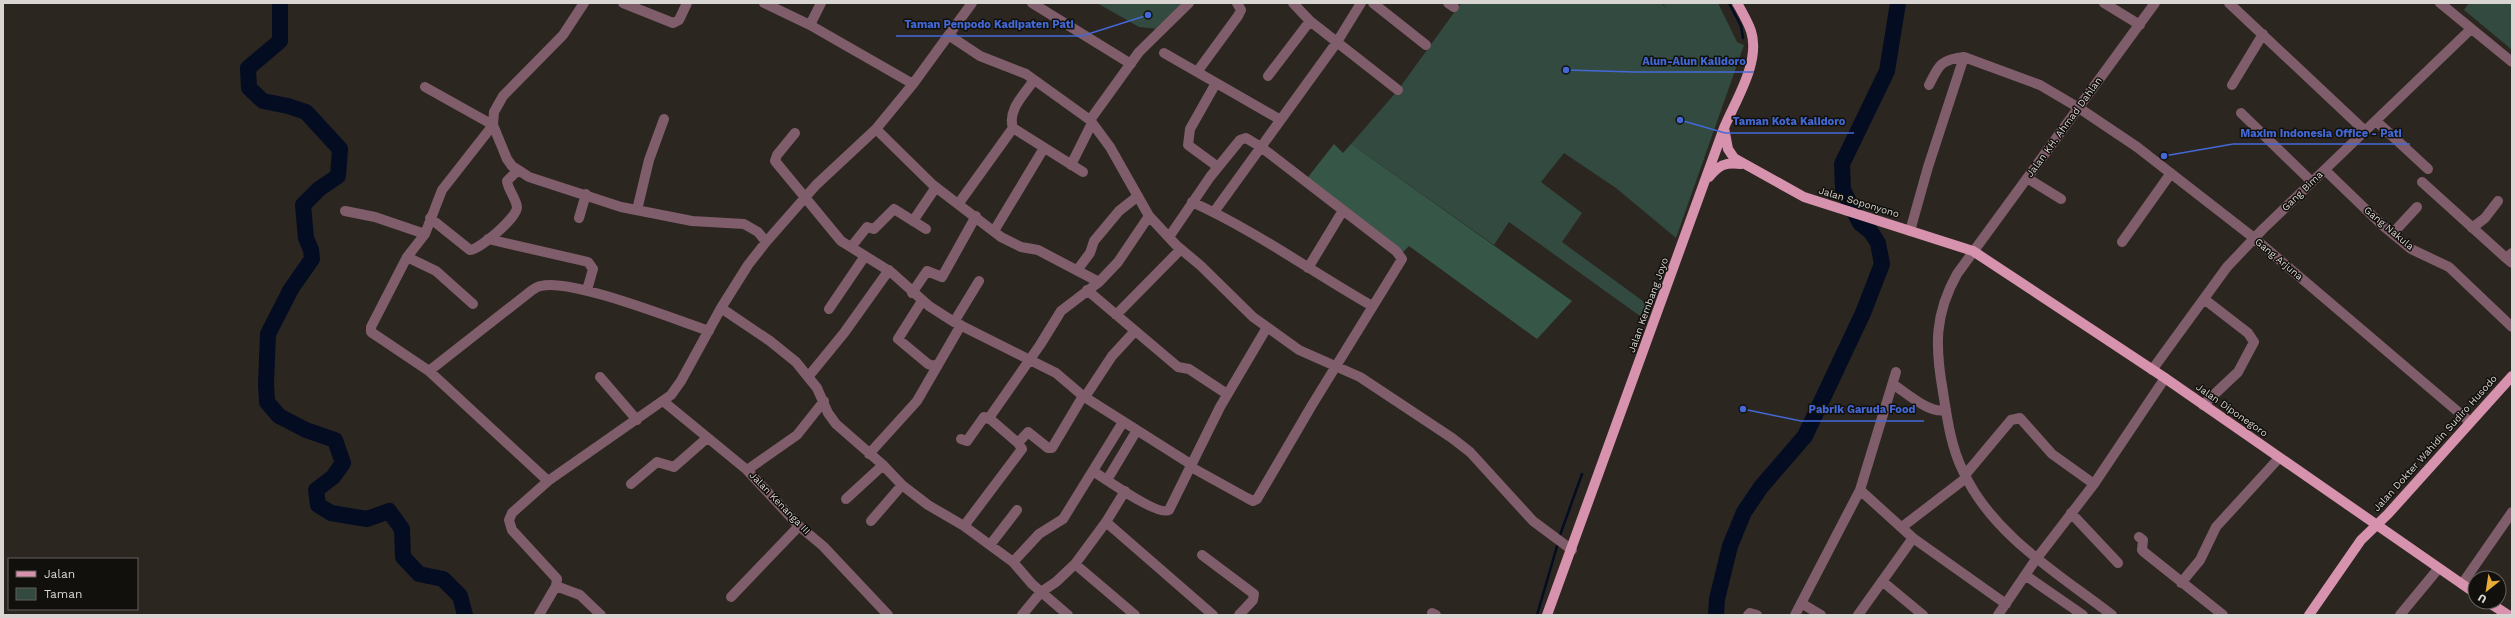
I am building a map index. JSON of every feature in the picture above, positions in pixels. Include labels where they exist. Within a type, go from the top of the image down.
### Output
[{"type":"main road","name":"Jalan Kembang Joyo","points":[[1547,615],[1572,550],[1724,128],[1746,75],[1753,46],[1751,32],[1738,3]]},
{"type":"main road","points":[[1724,128],[1728,149],[1734,158],[1743,164]]},
{"type":"main road","points":[[1706,181],[1722,164],[1729,162],[1743,164]]},
{"type":"main road","name":"Jalan Soponyono","points":[[1743,164],[1804,197],[1829,207],[1865,216],[1973,251]]},
{"type":"main road","name":"Jalan Diponegoro","points":[[1973,251],[2165,378],[2438,569],[2467,587]]},
{"type":"main road","name":"Jalan Dokter Wahidin Sudiro Husodo","points":[[2309,615],[2361,540],[2375,524],[2388,514],[2512,376]]},
{"type":"street","points":[[584,3],[563,35],[503,96],[494,112],[493,125],[507,159],[517,171],[538,180],[636,210],[692,221],[744,224],[758,232],[766,242]]},
{"type":"street","points":[[623,3],[673,23],[679,20],[687,3]]},
{"type":"street","points":[[764,3],[810,25],[913,84]]},
{"type":"street","points":[[810,25],[821,3]]},
{"type":"street","points":[[541,614],[556,586],[555,576],[510,525],[510,520],[515,509],[548,481],[637,420],[663,400],[681,381],[721,308],[748,265],[806,196],[876,129],[950,36],[972,3]]},
{"type":"street","points":[[1032,3],[1131,64]]},
{"type":"street","points":[[1071,164],[1091,122],[1139,52],[1190,3]]},
{"type":"street","points":[[1197,72],[1238,16],[1240,10],[1238,3]]},
{"type":"street","points":[[1293,3],[1310,21],[1398,90]]},
{"type":"street","points":[[1214,212],[1261,147],[1279,119],[1337,42],[1361,3]]},
{"type":"street","points":[[1373,3],[1426,45]]},
{"type":"street","points":[[2104,3],[2140,25]]},
{"type":"street","name":"Jalan KH. Ahmad Dahlan","points":[[2112,615],[2036,559],[2000,524],[1973,492],[1965,476],[1949,427],[1940,372],[1938,328],[1940,312],[1945,296],[1973,251],[2155,3]]},
{"type":"street","points":[[2229,3],[2365,131]]},
{"type":"street","points":[[2440,3],[2512,62]]},
{"type":"street","points":[[1268,76],[1310,21]]},
{"type":"street","name":"Gang Bima","points":[[2152,370],[2227,267],[2254,238],[2376,122],[2471,28]]},
{"type":"street","points":[[2232,85],[2263,34]]},
{"type":"street","points":[[950,36],[965,48],[988,59],[1012,67],[1034,80],[1091,122],[1110,147],[1150,216],[1181,249],[1266,329],[1300,350],[1360,377],[1452,438],[1470,452],[1533,522],[1572,550]]},
{"type":"street","points":[[1164,53],[1279,119]]},
{"type":"street","points":[[1910,231],[1928,167],[1964,57],[1946,60],[1939,65],[1930,86]]},
{"type":"street","name":"Gang Arjuna","points":[[1964,57],[2040,85],[2079,108],[2171,174],[2254,238],[2470,422]]},
{"type":"street","points":[[1034,80],[1012,112],[1011,120],[1013,128],[1084,172]]},
{"type":"street","points":[[1216,83],[1190,129],[1188,145],[1218,167]]},
{"type":"street","points":[[424,87],[493,125]]},
{"type":"street","points":[[2241,113],[2312,182]]},
{"type":"street","points":[[636,210],[649,160],[664,119]]},
{"type":"street","points":[[2376,122],[2428,169]]},
{"type":"street","points":[[493,125],[442,190],[425,234],[407,257],[370,329],[373,334],[429,371],[548,481]]},
{"type":"street","points":[[959,203],[1013,128]]},
{"type":"street","points":[[876,129],[936,187],[1011,244],[1038,250],[1078,269],[1099,282]]},
{"type":"street","points":[[795,133],[775,159],[836,235],[851,247],[889,270],[922,301],[957,324],[1056,372],[1084,396],[1123,422],[1192,466],[1255,501],[1372,306],[1402,259],[1396,251],[1342,212],[1261,147],[1246,138],[1240,140],[1218,167],[1192,202],[1169,237]]},
{"type":"street","points":[[994,231],[1044,148]]},
{"type":"street","name":"Gang Nakula","points":[[2325,170],[2392,233],[2414,251],[2449,267],[2512,327]]},
{"type":"street","points":[[430,218],[470,250],[488,239],[510,221],[516,212],[515,201],[507,183],[517,171]]},
{"type":"street","points":[[2122,242],[2171,174]]},
{"type":"street","points":[[2026,178],[2061,199]]},
{"type":"street","points":[[2422,182],[2472,228],[2510,258]]},
{"type":"street","points":[[913,221],[936,187]]},
{"type":"street","points":[[578,218],[586,194]]},
{"type":"street","points":[[1078,269],[1090,253],[1094,241],[1119,211],[1138,196]]},
{"type":"street","points":[[2472,228],[2485,218],[2498,201]]},
{"type":"street","points":[[1192,202],[1260,236],[1308,268],[1372,306]]},
{"type":"street","points":[[2392,233],[2417,207]]},
{"type":"street","points":[[851,247],[868,227],[874,230],[894,209],[926,230]]},
{"type":"street","points":[[346,212],[375,217],[425,234]]},
{"type":"street","points":[[1308,268],[1342,212]]},
{"type":"street","points":[[912,293],[927,271],[942,277],[976,216]]},
{"type":"street","points":[[989,419],[1029,358],[1040,345],[1061,311],[1099,282],[1118,262],[1150,216]]},
{"type":"street","points":[[488,239],[588,262],[593,269],[587,290]]},
{"type":"street","points":[[1116,315],[1181,249]]},
{"type":"street","points":[[829,310],[865,256]]},
{"type":"street","points":[[407,257],[436,271],[473,304]]},
{"type":"street","points":[[808,377],[844,333],[889,270]]},
{"type":"street","points":[[868,454],[917,401],[938,364],[979,281]]},
{"type":"street","points":[[429,371],[536,288],[541,286],[561,286],[587,290],[709,331]]},
{"type":"street","points":[[1087,290],[1178,368],[1189,369],[1227,394]]},
{"type":"street","points":[[2203,405],[2238,372],[2254,342],[2248,333],[2204,299]]},
{"type":"street","points":[[922,301],[898,339],[928,364],[934,366],[938,364]]},
{"type":"street","points":[[721,308],[785,352],[808,377],[824,401],[828,413],[836,424],[868,454],[884,465],[902,485],[928,505],[964,526],[1013,562],[1041,592],[1068,615]]},
{"type":"street","points":[[1093,471],[1124,491],[1167,512],[1172,508],[1227,394],[1266,329]]},
{"type":"street","points":[[1018,443],[1028,432],[1048,448],[1052,448],[1084,396],[1112,356],[1135,331]]},
{"type":"street","points":[[1795,615],[1860,490],[1894,385],[1896,372]]},
{"type":"street","points":[[600,376],[637,420]]},
{"type":"street","points":[[1998,615],[2036,559],[2094,484],[2165,378]]},
{"type":"street","points":[[1894,385],[1930,409],[1939,412],[1946,410]]},
{"type":"street","name":"Jalan Kenanga III","points":[[663,400],[747,470],[798,526],[823,546],[888,615]]},
{"type":"street","points":[[747,470],[797,435],[824,401]]},
{"type":"street","points":[[961,439],[967,441],[984,417],[989,419],[1018,443],[1022,449],[964,526]]},
{"type":"street","points":[[1902,527],[1965,476],[2012,420],[2020,418],[2052,454],[2094,484]]},
{"type":"street","points":[[1013,562],[1042,531],[1063,519],[1123,422]]},
{"type":"street","points":[[1107,480],[1137,430]]},
{"type":"street","points":[[631,484],[657,462],[674,467],[708,438]]},
{"type":"street","points":[[2181,584],[2200,560],[2216,527],[2279,458]]},
{"type":"street","points":[[846,499],[884,465]]},
{"type":"street","points":[[870,521],[902,485]]},
{"type":"street","points":[[1860,490],[1913,538],[2006,604]]},
{"type":"street","points":[[1022,615],[1041,592],[1056,582],[1075,564],[1106,522],[1124,491]]},
{"type":"street","points":[[990,545],[1017,510]]},
{"type":"street","points":[[2462,584],[2512,512]]},
{"type":"street","points":[[2071,513],[2118,563]]},
{"type":"street","points":[[1106,522],[1213,615]]},
{"type":"street","points":[[731,597],[798,526]]},
{"type":"street","points":[[2139,537],[2143,541],[2142,550],[2181,584],[2224,615]]},
{"type":"street","points":[[1858,615],[1913,538]]},
{"type":"street","points":[[1202,555],[1254,594],[1253,600],[1239,615]]},
{"type":"street","points":[[1075,564],[1135,615]]},
{"type":"street","points":[[2400,615],[2438,569]]},
{"type":"street","points":[[2025,575],[2083,615]]},
{"type":"street","points":[[1882,581],[1923,615]]},
{"type":"street","points":[[556,586],[580,595],[601,615]]},
{"type":"street","points":[[1801,603],[1821,615]]},
{"type":"street","points":[[1748,615],[1750,613],[1757,615]]},
{"type":"green space","points":[[1097,3],[1186,3],[1159,29],[1139,27]]},
{"type":"green space","points":[[1461,3],[1662,3],[1665,8],[1663,3],[1718,3],[1737,42],[1744,45],[1676,238],[1616,188],[1564,153],[1541,182],[1582,213],[1562,242],[1647,304],[1640,316],[1509,222],[1494,245],[1351,144],[1398,90]]},
{"type":"green space","points":[[2469,3],[2512,3],[2511,49],[2464,10]]},
{"type":"green space","points":[[1334,144],[1343,153],[1351,144],[1572,301],[1537,339],[1409,246],[1400,255],[1305,181]]},
{"type":"waterway","points":[[280,3],[280,41],[248,68],[249,88],[263,101],[288,106],[306,112],[340,149],[338,176],[319,189],[303,205],[306,238],[311,250],[312,259],[291,289],[268,334],[266,384],[267,402],[279,416],[306,430],[335,440],[343,463],[333,477],[316,490],[318,505],[331,513],[367,519],[389,511],[402,529],[403,557],[419,574],[443,579],[460,596],[465,615]]},
{"type":"waterway","points":[[1729,3],[1741,26],[1743,38]]},
{"type":"waterway","points":[[1716,615],[1717,599],[1730,546],[1744,512],[1761,487],[1805,436],[1863,313],[1882,264],[1878,243],[1871,232],[1860,223],[1843,190],[1842,164],[1887,71],[1898,3]]},
{"type":"waterway","points":[[1559,538],[1582,474]]},
{"type":"waterway","points":[[1537,615],[1558,543]]},
{"type":"place","name":"Taman Penpodo Kadipaten Pati","points":[[1148,15]]},
{"type":"place","name":"Alun-Alun Kalidoro","points":[[1566,70]]},
{"type":"place","name":"Taman Kota Kalidoro","points":[[1680,120]]},
{"type":"place","name":"Maxim Indonesia Office - Pati","points":[[2164,156]]},
{"type":"place","name":"Pabrik Garuda Food","points":[[1743,409]]}]
